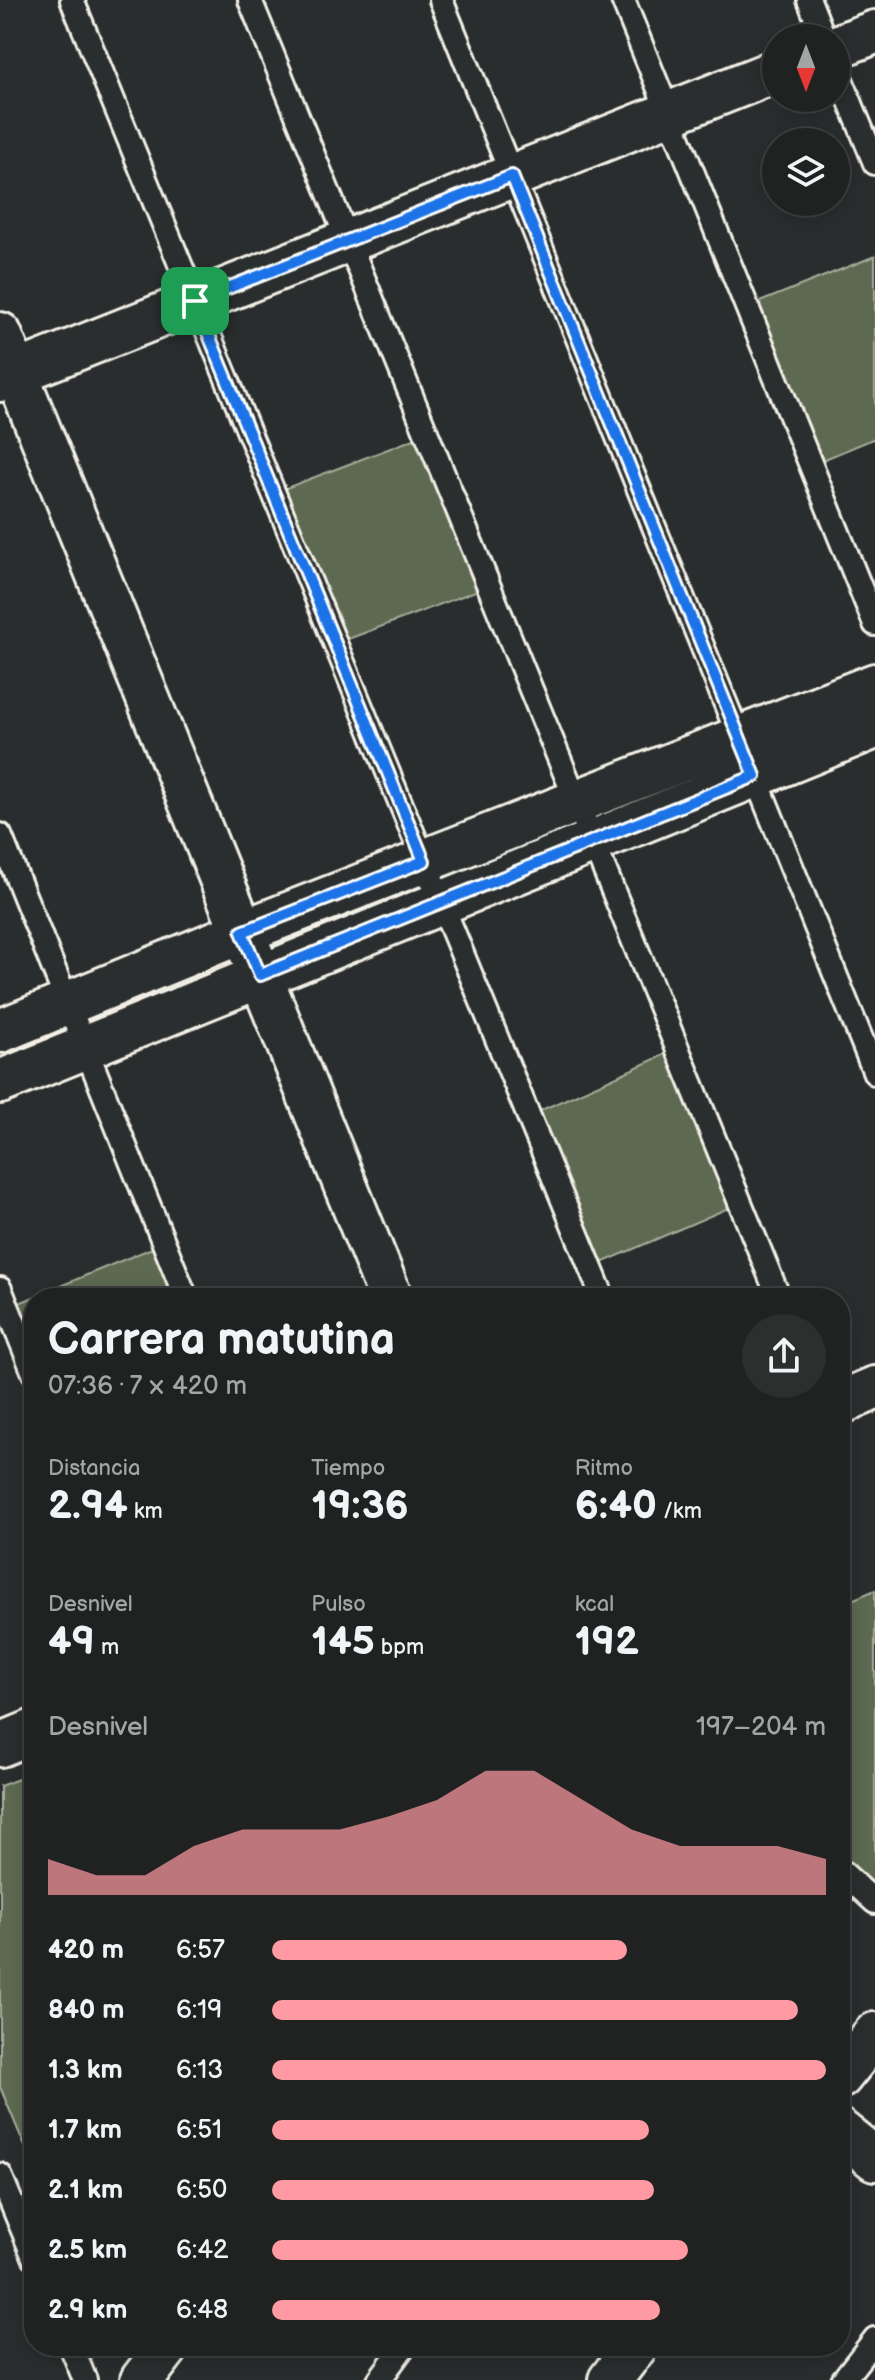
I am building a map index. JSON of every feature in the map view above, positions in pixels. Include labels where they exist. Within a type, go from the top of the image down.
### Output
[{"type":"street","points":[[850,42],[875,32]]},
{"type":"street","points":[[8,376],[762,77]]},
{"type":"street","points":[[0,334],[8,376],[260,975],[387,1288]]},
{"type":"street","points":[[0,1031],[242,932],[875,685]]},
{"type":"street","points":[[0,1082],[875,727]]},
{"type":"street","points":[[850,1399],[875,1388]]},
{"type":"street","points":[[0,1745],[24,1735]]},
{"type":"street","points":[[850,2065],[875,2034]]},
{"type":"street","points":[[850,2139],[875,2159]]},
{"type":"street","points":[[142,2380],[160,2356]]},
{"type":"street","points":[[610,2380],[628,2356]]},
{"type":"lane","points":[[72,0],[599,1288]]},
{"type":"lane","points":[[250,0],[775,1288]]},
{"type":"lane","points":[[441,0],[875,1073]]},
{"type":"lane","points":[[623,0],[875,624]]},
{"type":"lane","points":[[809,0],[818,24]]},
{"type":"lane","points":[[850,101],[875,163]]},
{"type":"lane","points":[[0,835],[182,1288]]},
{"type":"lane","points":[[0,1289],[24,1348]]},
{"type":"lane","points":[[850,1879],[875,1902]]},
{"type":"lane","points":[[0,2175],[24,2233]]},
{"type":"lane","points":[[843,2380],[875,2339]]},
{"type":"lane","points":[[75,2356],[85,2380]]},
{"type":"lane","points":[[379,2380],[397,2356]]},
{"type":"green space","points":[[875,256],[875,438],[811,465],[747,307]]},
{"type":"green space","points":[[427,434],[489,586],[335,644],[273,493]]},
{"type":"green space","points":[[677,1049],[740,1203],[590,1268],[528,1116]]},
{"type":"green space","points":[[164,1243],[180,1288],[55,1288]]},
{"type":"green space","points":[[24,1301],[24,1349],[7,1308]]},
{"type":"green space","points":[[875,1590],[875,1901],[850,1878],[850,1601]]},
{"type":"green space","points":[[24,1777],[24,2144],[0,2087],[0,1786]]},
{"type":"route","points":[[512,176],[755,776],[260,975],[242,932],[424,861],[195,301],[512,176]]}]
